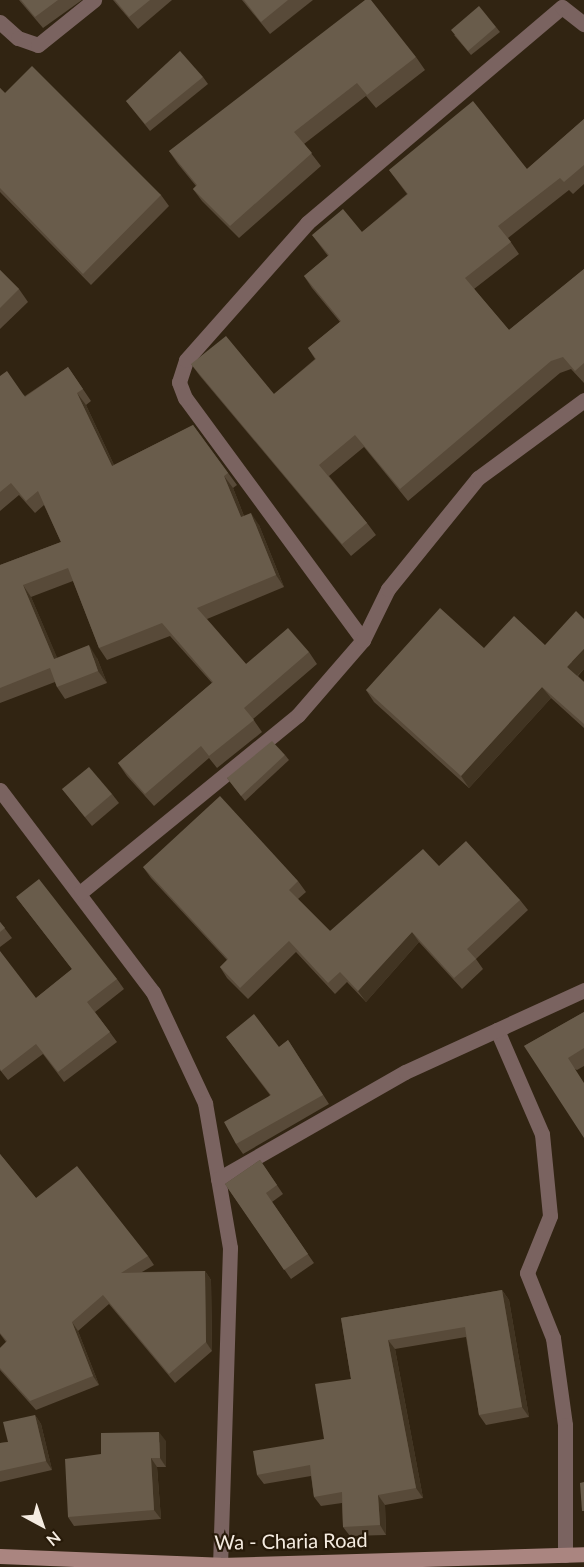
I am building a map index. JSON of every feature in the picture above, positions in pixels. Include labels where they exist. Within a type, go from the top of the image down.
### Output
[{"type":"street","points":[[0,22],[18,38],[38,45],[94,0]]},
{"type":"street","points":[[363,640],[185,398],[179,382],[186,360],[307,223],[562,7],[584,24]]},
{"type":"street","points":[[81,892],[298,715],[363,640],[388,589],[478,478],[584,400]]},
{"type":"street","points":[[0,790],[81,892],[153,992],[206,1103],[230,1248],[220,1565]]},
{"type":"street","points":[[218,1179],[405,1072],[584,990]]},
{"type":"street","points":[[497,1030],[542,1134],[550,1216],[527,1273],[553,1338],[565,1425],[565,1555]]},
{"type":"street","name":"Wa - Charia Road","points":[[0,1556],[220,1565],[584,1554]]},
{"type":"building","points":[[21,0],[58,0],[35,17]]},
{"type":"building","points":[[115,0],[150,0],[129,17]]},
{"type":"building","points":[[244,0],[288,0],[261,22]]},
{"type":"building","points":[[365,0],[371,0],[416,57],[367,95],[357,83],[294,132],[312,153],[230,226],[193,189],[197,185],[169,151]]},
{"type":"building","points":[[479,6],[496,27],[468,51],[451,30]]},
{"type":"building","points":[[180,51],[203,77],[145,124],[126,101]]},
{"type":"building","points":[[32,66],[161,195],[83,274],[0,188],[0,88],[5,93]]},
{"type":"building","points":[[473,101],[527,169],[584,119],[584,165],[564,182],[560,178],[498,226],[511,242],[465,278],[509,330],[584,269],[584,363],[575,371],[563,357],[551,361],[400,489],[355,435],[319,465],[367,523],[342,544],[191,364],[226,336],[274,394],[316,359],[308,348],[341,321],[304,276],[329,255],[312,235],[343,209],[362,232],[408,194],[389,170]]},
{"type":"building","points":[[0,270],[19,289],[0,308]]},
{"type":"building","points":[[68,367],[83,389],[77,393],[112,466],[193,425],[228,473],[224,476],[241,517],[251,513],[276,575],[197,608],[246,664],[288,628],[309,652],[244,708],[254,720],[209,756],[201,746],[145,794],[118,763],[213,682],[162,623],[99,648],[68,568],[23,585],[54,659],[89,645],[98,671],[57,687],[50,668],[0,688],[0,565],[61,542],[38,491],[26,501],[11,483],[0,492],[0,376],[7,371],[25,397]]},
{"type":"building","points":[[440,608],[484,648],[514,616],[545,645],[576,611],[584,619],[584,649],[567,667],[584,682],[584,724],[542,687],[461,776],[366,690]]},
{"type":"building","points":[[272,741],[285,755],[241,796],[227,778]]},
{"type":"building","points":[[89,767],[112,794],[85,817],[62,789]]},
{"type":"building","points":[[220,796],[298,881],[289,890],[330,931],[423,849],[439,866],[466,841],[520,900],[467,949],[476,959],[454,978],[412,932],[358,991],[340,972],[328,983],[289,941],[240,988],[220,967],[228,959],[143,867]]},
{"type":"building","points":[[39,879],[117,979],[87,1002],[110,1032],[58,1072],[36,1044],[1,1071],[0,951],[36,998],[72,969],[16,897]]},
{"type":"building","points":[[0,922],[5,928],[0,932]]},
{"type":"building","points":[[584,1012],[584,1048],[568,1058],[584,1083],[584,1138],[524,1046]]},
{"type":"building","points":[[254,1014],[279,1047],[288,1040],[323,1095],[236,1144],[224,1122],[271,1095],[226,1037]]},
{"type":"building","points":[[0,1154],[36,1198],[77,1166],[148,1256],[121,1273],[205,1271],[206,1342],[169,1374],[103,1295],[72,1322],[93,1376],[30,1401],[0,1368],[0,1348],[7,1341],[0,1333]]},
{"type":"building","points":[[260,1160],[277,1185],[266,1193],[308,1254],[284,1270],[225,1184]]},
{"type":"building","points":[[502,1290],[522,1407],[479,1415],[465,1327],[388,1340],[416,1488],[378,1495],[380,1525],[343,1527],[342,1492],[314,1497],[310,1465],[257,1475],[253,1451],[324,1439],[315,1384],[351,1379],[341,1318]]},
{"type":"building","points":[[35,1415],[46,1461],[0,1471],[0,1443],[8,1442],[3,1422]]},
{"type":"building","points":[[159,1432],[160,1458],[151,1458],[154,1510],[68,1517],[65,1459],[101,1454],[101,1433]]},
{"type":"building","points":[[584,1482],[584,1511],[582,1511],[580,1483]]}]
